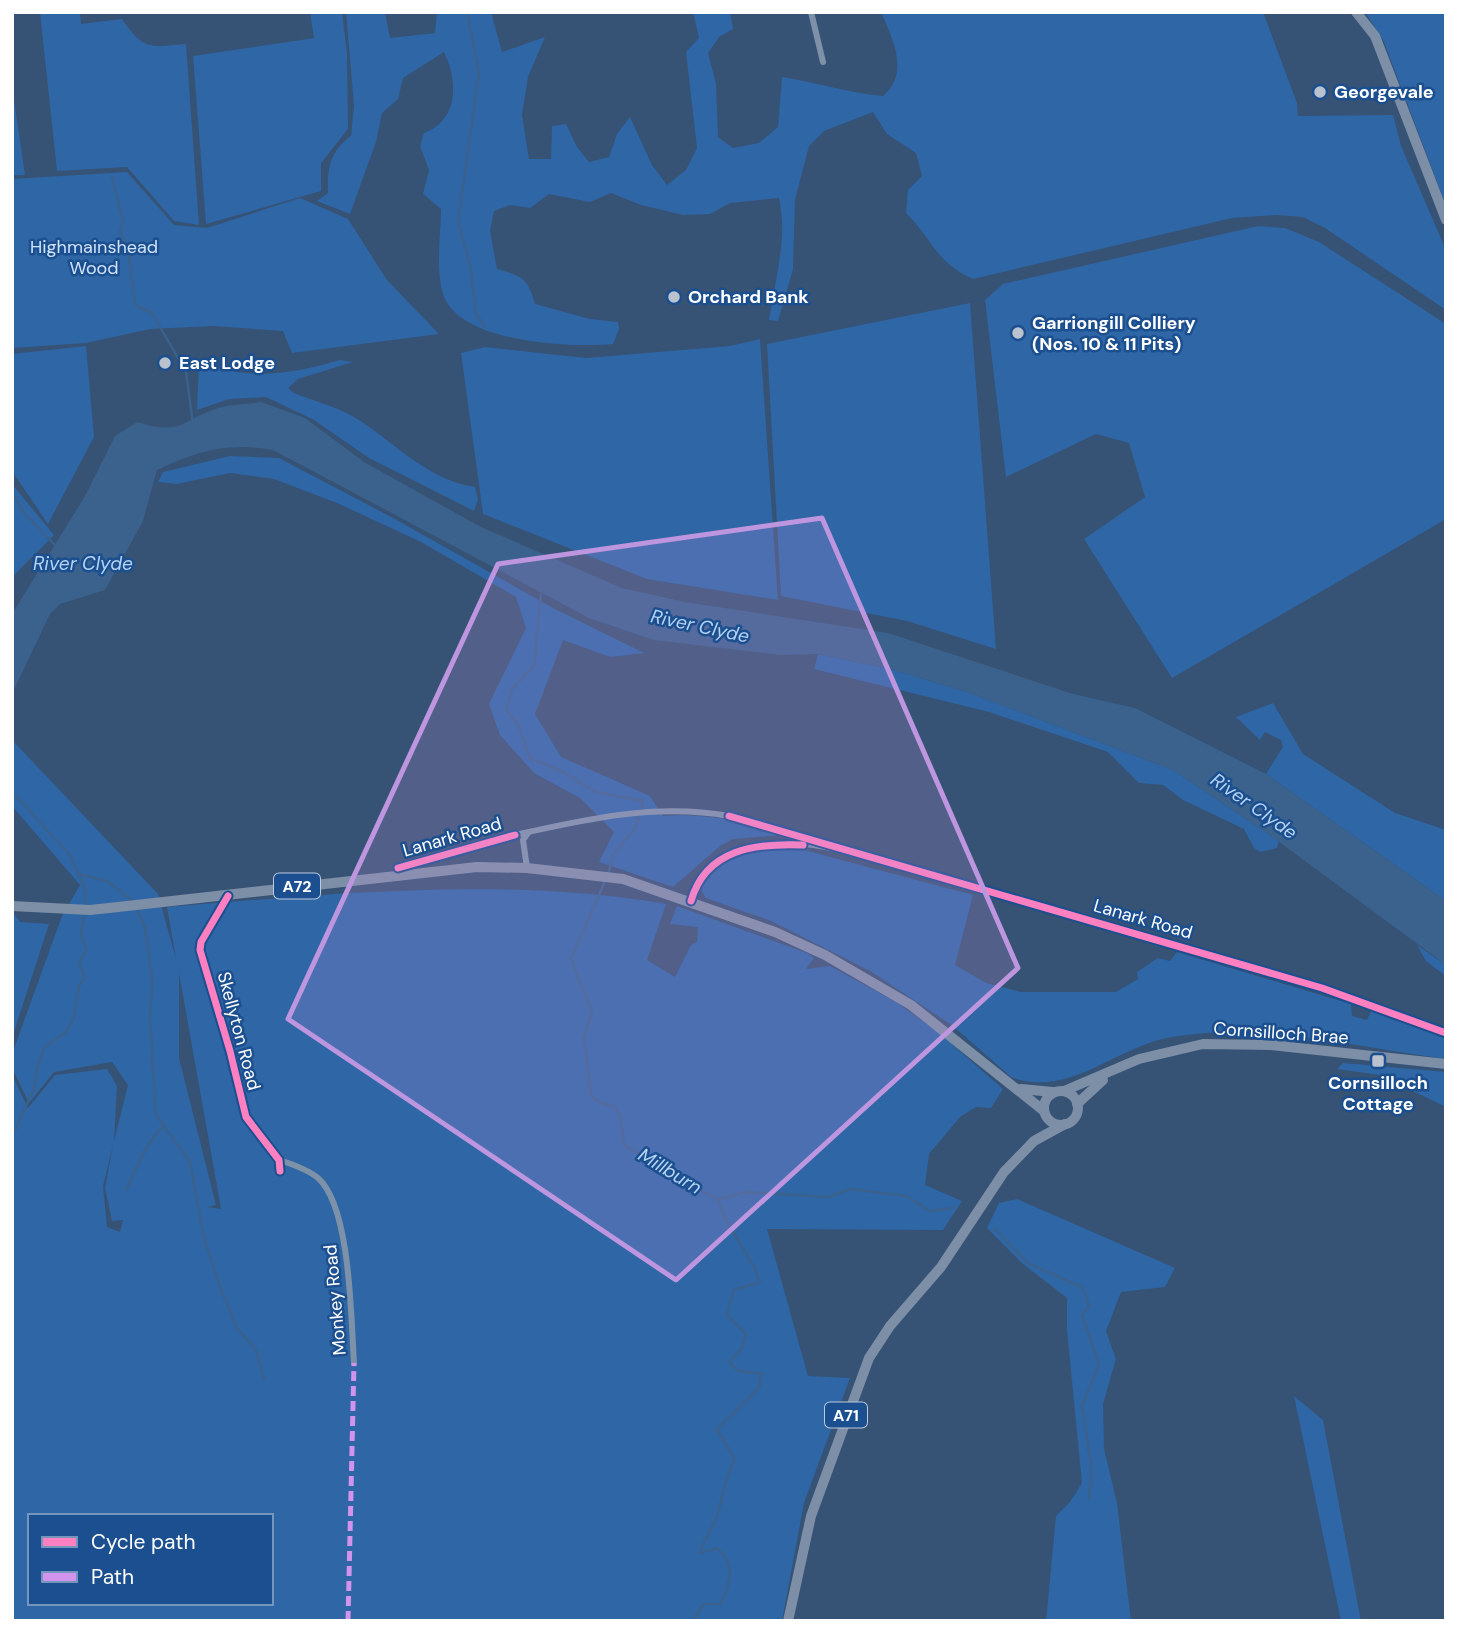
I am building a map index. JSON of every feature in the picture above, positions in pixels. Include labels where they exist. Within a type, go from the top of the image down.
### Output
[{"type":"main road","points":[[1356,12],[1364,18],[1375,36],[1446,220]]},
{"type":"main road","name":"Lanark Road","points":[[12,906],[90,910],[426,871],[527,868],[623,879],[786,936],[856,972],[911,1005],[1020,1089],[1044,1113]]},
{"type":"main road","name":"Cornsilloch Brae","points":[[1059,1092],[1161,1052],[1203,1044],[1272,1045],[1446,1064]]},
{"type":"main road","name":"Cornsilloch Brae","points":[[1077,1104],[1089,1090],[1118,1070]]},
{"type":"main road","points":[[1020,1089],[1059,1092],[1073,1096],[1077,1104]]},
{"type":"main road","name":"A71","points":[[1034,1142],[1044,1113],[1045,1100],[1059,1092]]},
{"type":"main road","name":"A71","points":[[788,1621],[811,1516],[863,1370],[890,1326],[928,1285],[1004,1172],[1034,1142],[1065,1124],[1076,1114],[1077,1104]]},
{"type":"main road","points":[[1044,1113],[1053,1123],[1065,1124]]},
{"type":"street","points":[[811,12],[823,61]]},
{"type":"street","name":"Lanark Road","points":[[515,835],[620,814],[652,811],[692,809],[729,816]]},
{"type":"street","name":"Lanark Road","points":[[527,868],[523,840],[529,832]]},
{"type":"street","name":"Lanark Road","points":[[691,901],[696,883],[713,862],[735,851],[772,844],[827,846],[983,888],[1322,988],[1446,1033]]},
{"type":"street","name":"Skellyton Road","points":[[228,895],[201,942],[200,950],[230,1051],[246,1117],[279,1160]]},
{"type":"street","points":[[279,1160],[280,1171]]},
{"type":"street","name":"Monkey Road","points":[[279,1160],[299,1167],[321,1182],[343,1238],[355,1363]]},
{"type":"highlighted area","points":[[822,518],[1018,968],[676,1280],[288,1019],[498,564]]},
{"type":"green space","points":[[40,12],[80,12],[81,24],[122,19],[136,37],[149,45],[186,44],[199,225],[174,221],[127,167],[57,171]]},
{"type":"green space","points":[[310,12],[342,12],[347,54],[348,129],[321,163],[321,191],[206,224],[193,56],[314,38]]},
{"type":"green space","points":[[346,12],[385,12],[390,38],[435,33],[437,12],[491,12],[502,52],[545,37],[528,77],[522,115],[529,159],[551,159],[552,126],[566,124],[577,147],[589,162],[609,157],[617,134],[630,117],[652,165],[667,185],[686,170],[697,148],[686,52],[699,38],[693,12],[730,12],[733,29],[719,37],[708,53],[716,84],[718,137],[733,148],[759,143],[778,127],[782,77],[883,96],[896,77],[897,56],[881,12],[1263,12],[1297,103],[1298,116],[1393,115],[1401,146],[1446,250],[1446,310],[1325,228],[1303,217],[1276,215],[1232,218],[973,279],[942,258],[906,213],[908,190],[922,176],[916,153],[887,134],[873,112],[824,131],[809,146],[795,200],[793,269],[778,321],[769,320],[780,259],[782,229],[779,198],[730,203],[710,214],[683,215],[641,205],[611,193],[590,202],[549,194],[530,208],[510,205],[494,211],[490,231],[497,269],[523,279],[535,304],[590,319],[618,322],[619,329],[613,344],[595,345],[548,343],[498,334],[476,326],[458,315],[446,301],[439,268],[441,209],[423,194],[429,170],[420,146],[424,133],[444,119],[452,98],[452,75],[444,52],[403,78],[398,99],[382,113],[376,142],[350,214],[317,201],[328,193],[329,168],[334,154],[351,136],[354,106]]},
{"type":"green space","points":[[1365,12],[1446,12],[1446,206],[1384,42]]},
{"type":"green space","points":[[12,86],[25,175],[12,175]]},
{"type":"green space","name":"Highmainshead Wood","points":[[127,172],[174,225],[207,228],[300,198],[348,219],[387,280],[439,334],[292,353],[283,331],[214,326],[150,329],[86,343],[12,348],[12,179]]},
{"type":"green space","points":[[1258,226],[1285,228],[1319,242],[1446,324],[1446,519],[1172,678],[1084,539],[1145,497],[1129,443],[1096,434],[1006,477],[985,300],[1003,284]]},
{"type":"green space","points":[[970,303],[996,649],[907,621],[781,596],[767,344]]},
{"type":"green space","points":[[760,339],[778,600],[647,579],[483,514],[461,353],[485,347],[586,358],[730,346]]},
{"type":"green space","points":[[86,346],[94,437],[48,524],[12,471],[12,354]]},
{"type":"green space","points":[[340,360],[353,362],[298,379],[288,388],[294,393],[354,417],[441,476],[475,487],[478,500],[474,511],[369,458],[314,420],[266,397],[229,399],[197,410],[199,363],[236,372],[270,374]]},
{"type":"green space","points":[[230,456],[279,458],[395,519],[553,608],[644,653],[610,657],[563,640],[535,714],[561,757],[650,796],[663,816],[724,819],[782,835],[733,839],[720,846],[673,887],[599,862],[614,832],[580,798],[534,773],[500,735],[489,704],[526,628],[516,597],[421,542],[337,503],[274,479],[230,473],[177,484],[158,482],[163,472]]},
{"type":"green space","points":[[12,484],[54,535],[12,577]]},
{"type":"green space","points":[[818,654],[894,670],[967,692],[1173,770],[1279,841],[1277,848],[1260,852],[1254,848],[1244,829],[1183,800],[1163,785],[1139,783],[1108,752],[989,712],[814,669]]},
{"type":"green space","points":[[1273,703],[1303,754],[1395,813],[1446,830],[1446,901],[1266,774],[1283,747],[1281,740],[1265,732],[1260,740],[1236,717]]},
{"type":"green space","points":[[13,741],[158,894],[176,959],[167,907],[354,893],[479,889],[542,891],[666,904],[647,960],[675,977],[691,945],[697,942],[698,927],[670,924],[677,906],[807,953],[814,958],[806,969],[830,966],[896,1002],[939,1033],[1003,1089],[991,1108],[976,1107],[960,1117],[929,1154],[925,1185],[962,1201],[943,1230],[767,1229],[808,1376],[850,1378],[804,1503],[782,1621],[12,1621],[12,1075],[28,1108],[55,1075],[107,1069],[117,1086],[114,1141],[128,1085],[112,1062],[54,1072],[29,1103],[12,1068],[12,1054],[62,916],[80,885],[12,806]],"holes":[[[179,973],[221,1209],[208,1207],[216,1205],[179,1058]],[[113,1146],[105,1188],[112,1221],[123,1220],[120,1232],[107,1227],[103,1186]]]},
{"type":"green space","points":[[800,849],[973,895],[955,965],[986,983],[1021,992],[1116,992],[1138,979],[1137,972],[1158,958],[1170,961],[1177,952],[1351,1004],[1352,1016],[1367,1020],[1371,1011],[1446,1037],[1446,1059],[1266,1034],[1195,1034],[1144,1045],[1088,1070],[1051,1082],[1031,1082],[1011,1077],[953,1026],[870,971],[771,921],[706,898],[699,887],[700,882],[714,866],[742,852]]},
{"type":"green space","points":[[12,911],[20,922],[49,924],[12,1038]]},
{"type":"green space","points":[[1417,945],[1446,965],[1446,976],[1426,961]]},
{"type":"green space","points":[[1343,1063],[1446,1072],[1446,1107],[1380,1075],[1337,1069]]},
{"type":"green space","points":[[1017,1199],[1175,1268],[1165,1287],[1121,1292],[1106,1331],[1116,1359],[1103,1404],[1104,1449],[1117,1503],[1131,1621],[1046,1621],[1056,1516],[1070,1502],[1082,1483],[1067,1330],[1067,1298],[1023,1264],[987,1228],[999,1203]]},
{"type":"green space","points":[[1294,1396],[1323,1420],[1361,1621],[1341,1621]]},
{"type":"water","name":"River Clyde","points":[[261,402],[305,418],[364,462],[481,527],[622,588],[685,602],[888,633],[1073,694],[1135,708],[1266,774],[1446,901],[1446,965],[1267,833],[1173,770],[967,692],[894,670],[818,654],[780,655],[654,640],[589,618],[273,450],[242,447],[214,450],[157,470],[143,521],[105,590],[60,604],[50,614],[12,694],[12,614],[85,496],[115,436],[137,422],[164,428],[174,427],[222,407]]},
{"type":"waterway","points":[[467,12],[479,73],[458,222],[471,269],[476,313],[484,326]]},
{"type":"waterway","points":[[112,177],[123,221],[120,232],[128,247],[135,305],[152,313],[186,372],[193,424]]},
{"type":"waterway","points":[[12,492],[24,513],[56,546]]},
{"type":"waterway","name":"Millburn","points":[[541,594],[534,666],[512,689],[506,710],[519,726],[530,758],[563,772],[596,792],[643,801],[635,829],[613,854],[608,875]]},
{"type":"waterway","points":[[12,792],[71,856],[78,874],[107,881],[134,902]]},
{"type":"waterway","points":[[79,875],[86,890],[85,905]]},
{"type":"waterway","name":"Millburn","points":[[605,881],[571,959],[592,1012],[584,1038],[591,1095],[599,1102],[615,1107],[620,1115],[624,1145],[718,1200],[760,1282],[734,1290],[727,1315],[746,1334],[742,1348],[729,1362],[738,1371],[762,1374],[759,1388],[717,1429],[735,1460],[716,1518],[700,1553],[717,1548],[727,1561],[729,1581],[721,1604],[704,1604],[692,1621]]},
{"type":"waterway","points":[[137,908],[145,928],[152,979],[150,1019],[156,1115],[190,1162],[204,1238],[222,1292],[237,1328],[256,1350],[264,1379]]},
{"type":"waterway","points":[[12,1136],[35,1087],[36,1071],[44,1048],[66,1032],[74,1018],[79,985],[85,979],[79,962],[87,950],[81,934],[84,912]]},
{"type":"waterway","points":[[126,1190],[147,1147],[164,1126]]},
{"type":"waterway","points":[[719,1199],[746,1192],[828,1197],[851,1189],[906,1196],[930,1211],[953,1208]]},
{"type":"waterway","points":[[994,1228],[1028,1263],[1083,1288],[1089,1306],[1082,1316],[1099,1364],[1082,1406],[1092,1471],[1089,1498]]},
{"type":"marked path","points":[[348,1621],[354,1363]]},
{"type":"cycle path","points":[[729,816],[1322,988],[1446,1033]]},
{"type":"cycle path","points":[[398,868],[515,835]]},
{"type":"cycle path","points":[[691,901],[698,884],[720,860],[750,848],[803,845]]},
{"type":"cycle path","points":[[228,896],[201,942],[200,950],[230,1051],[246,1117],[279,1160],[280,1171]]},
{"type":"place","name":"Georgevale","points":[[1320,92]]},
{"type":"place","name":"Orchard Bank","points":[[674,297]]},
{"type":"place","name":"Garriongill Colliery (Nos. 10 & 11 Pits)","points":[[1018,333]]},
{"type":"place","name":"East Lodge","points":[[165,363]]},
{"type":"place","name":"Cornsilloch Cottage","points":[[1378,1061]]}]
